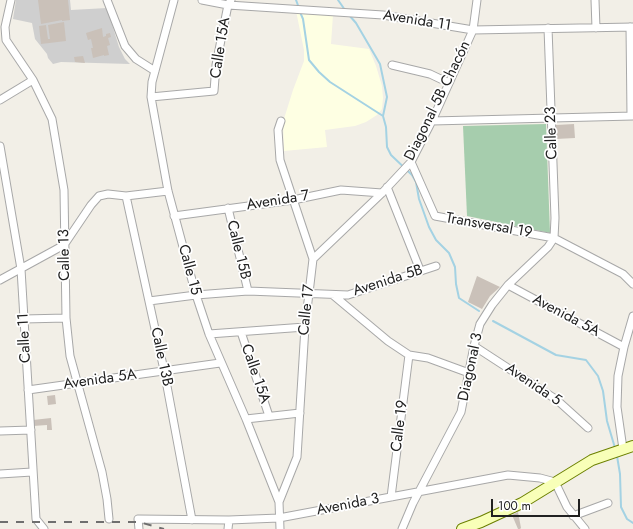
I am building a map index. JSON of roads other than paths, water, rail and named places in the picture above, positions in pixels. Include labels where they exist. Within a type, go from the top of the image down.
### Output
[{"type":"main road","points":[[462,529],[503,512],[522,502],[580,466],[607,454],[633,446]]},
{"type":"street","name":"Calle 13","points":[[11,0],[5,27],[6,40],[32,80],[52,119],[64,190],[66,318],[70,356],[102,472],[109,519]]},
{"type":"street","points":[[107,0],[125,46],[136,59],[155,71]]},
{"type":"street","name":"Calle 15","points":[[174,0],[152,82],[151,97],[168,191],[196,295],[209,334],[220,363],[246,419],[279,502],[280,529]]},
{"type":"street","name":"Avenida 11","points":[[202,0],[382,15],[472,30],[632,27]]},
{"type":"street","name":"Diagonal 5B Chacón","points":[[313,259],[411,162],[432,121],[472,30],[477,0]]},
{"type":"street","points":[[595,0],[596,28]]},
{"type":"street","name":"Calle 15A","points":[[151,97],[214,91],[216,65],[230,2]]},
{"type":"street","points":[[432,121],[632,116],[632,27]]},
{"type":"street","name":"Calle 23","points":[[548,28],[555,218],[554,238]]},
{"type":"street","points":[[392,65],[430,74],[449,83]]},
{"type":"street","points":[[0,100],[32,80]]},
{"type":"street","name":"Calle 17","points":[[279,502],[297,457],[305,327],[313,259],[280,160],[278,130],[281,121]]},
{"type":"street","name":"Calle 11","points":[[0,146],[21,268],[36,519],[44,529]]},
{"type":"street","name":"Transversal 19","points":[[411,162],[435,216],[554,238]]},
{"type":"street","name":"Avenida 7","points":[[174,216],[293,200],[341,190],[384,190]]},
{"type":"street","points":[[384,190],[420,270]]},
{"type":"street","points":[[0,280],[64,246],[98,196],[108,194],[126,196],[168,191]]},
{"type":"street","name":"Calle 13B","points":[[126,196],[164,370],[192,520]]},
{"type":"street","name":"Calle 15B","points":[[228,208],[248,291]]},
{"type":"street","points":[[554,238],[624,274],[633,284]]},
{"type":"street","name":"Diagonal 3","points":[[420,491],[461,412],[474,346],[480,324],[492,305],[508,285],[548,247],[554,238]]},
{"type":"street","name":"Avenida 5B","points":[[149,301],[196,295],[248,291],[308,292],[348,295],[420,270],[436,266]]},
{"type":"street","name":"Avenida 5A","points":[[508,285],[624,347]]},
{"type":"street","points":[[333,295],[388,341],[409,355],[434,360],[469,373]]},
{"type":"street","points":[[621,450],[617,407],[618,376],[624,347],[633,316]]},
{"type":"street","points":[[24,319],[66,318]]},
{"type":"street","points":[[209,334],[305,327]]},
{"type":"street","name":"Calle 15A","points":[[241,332],[269,416]]},
{"type":"street","name":"Avenida 5","points":[[474,346],[557,400],[588,428]]},
{"type":"street","name":"Calle 19","points":[[391,497],[409,355]]},
{"type":"street","name":"Avenida 5A","points":[[28,390],[220,363]]},
{"type":"street","points":[[246,419],[300,413]]},
{"type":"street","points":[[0,431],[31,430]]},
{"type":"street","points":[[0,474],[32,472]]},
{"type":"street","name":"Avenida 3","points":[[139,529],[138,519],[229,520],[279,518],[508,475],[540,478],[555,482]]},
{"type":"street","points":[[555,482],[567,507],[585,529]]},
{"type":"street","points":[[274,488],[285,488]]},
{"type":"street","points":[[402,529],[420,491]]},
{"type":"street","points":[[573,516],[608,503]]},
{"type":"street","points":[[228,529],[229,520]]},
{"type":"waterway","points":[[296,0],[299,8]]},
{"type":"waterway","points":[[338,0],[345,10]]},
{"type":"waterway","points":[[300,12],[303,19],[309,60],[330,82],[383,116]]},
{"type":"waterway","points":[[349,15],[356,23],[380,64],[387,97],[383,116],[386,127],[387,147],[391,155],[412,175],[416,182],[419,199],[429,227],[436,240],[449,253],[455,267],[459,298],[479,311]]},
{"type":"waterway","points":[[493,321],[556,355],[586,360],[598,376],[603,391],[607,421],[615,448]]},
{"type":"waterway","points":[[617,456],[620,474],[621,507],[627,519],[633,523]]},
{"type":"railway","points":[[0,522],[139,522],[164,529]]}]
